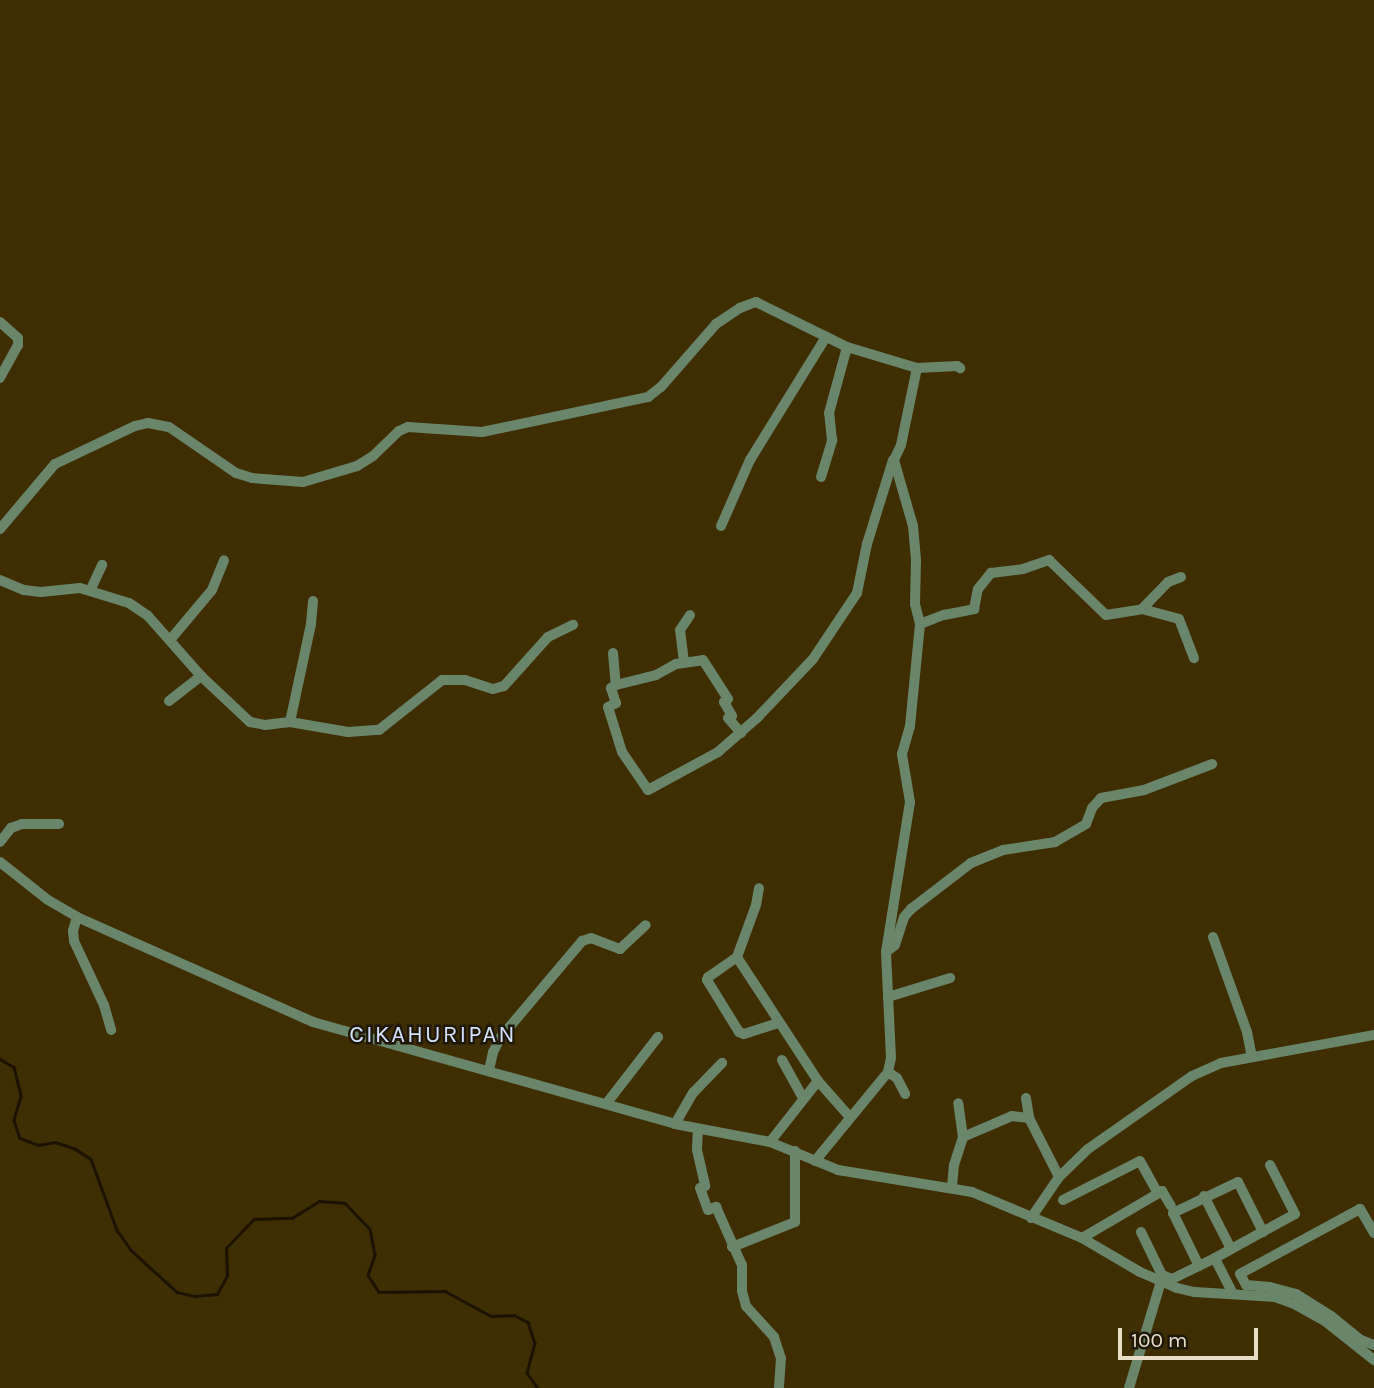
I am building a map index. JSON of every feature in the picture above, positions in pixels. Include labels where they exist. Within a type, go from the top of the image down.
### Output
[{"type":"street","points":[[0,529],[47,471],[64,457],[148,423],[169,427],[236,473],[251,478],[303,482],[357,466],[373,456],[399,431],[408,427],[482,432],[648,397],[667,381],[716,324],[756,302],[847,346],[917,368],[960,368]]},
{"type":"street","points":[[0,321],[18,338],[18,345],[0,378]]},
{"type":"street","points":[[721,526],[750,460],[826,337]]},
{"type":"street","points":[[821,477],[832,440],[829,413],[847,346]]},
{"type":"street","points":[[741,733],[729,718],[732,716],[723,702],[728,699],[703,660],[684,662],[656,675],[611,688],[616,703],[608,707],[622,752],[648,790],[718,752],[741,733],[813,659],[850,607],[862,579],[867,544],[901,445],[917,368]]},
{"type":"street","points":[[815,1161],[849,1116],[888,1072],[891,1058],[886,952],[910,803],[902,754],[909,726],[920,624],[915,604],[916,560],[913,526],[894,460]]},
{"type":"street","points":[[920,624],[944,615],[974,609],[978,589],[991,573],[1023,569],[1049,559],[1106,615],[1142,609],[1179,620],[1194,658]]},
{"type":"street","points":[[170,640],[212,590],[224,560]]},
{"type":"street","points":[[90,591],[102,565]]},
{"type":"street","points":[[1142,609],[1168,582],[1181,577]]},
{"type":"street","points":[[0,580],[24,590],[90,591],[139,609],[201,676],[250,722],[265,725],[290,722],[348,732],[379,730],[442,680],[465,680],[492,689],[504,686],[548,638],[573,625]]},
{"type":"street","points":[[290,722],[312,624],[313,601]]},
{"type":"street","points":[[684,662],[680,630],[690,615]]},
{"type":"street","points":[[613,653],[616,685]]},
{"type":"street","points":[[169,701],[201,676]]},
{"type":"street","points":[[886,952],[895,945],[904,918],[911,909],[971,863],[1003,850],[1055,842],[1086,824],[1092,808],[1101,798],[1144,790],[1213,764]]},
{"type":"street","points":[[0,842],[11,828],[22,824],[59,824]]},
{"type":"street","points":[[0,862],[48,901],[77,917],[313,1022],[371,1041],[489,1070],[674,1124],[770,1142],[815,1161],[857,1174],[952,1187],[990,1198],[1082,1238],[1161,1281],[1195,1292],[1232,1292],[1270,1287],[1296,1294],[1331,1315],[1361,1340],[1374,1345]]},
{"type":"street","points":[[759,888],[756,905],[737,957],[707,980],[736,1028],[744,1034],[778,1023]]},
{"type":"street","points":[[77,917],[73,930],[74,941],[104,1005],[111,1030]]},
{"type":"street","points":[[489,1070],[500,1037],[582,941],[587,938],[620,949],[646,925]]},
{"type":"street","points":[[1213,937],[1247,1032],[1252,1057]]},
{"type":"street","points":[[737,957],[818,1080],[849,1116]]},
{"type":"street","points":[[888,997],[950,978]]},
{"type":"street","points":[[1031,1217],[1059,1177],[1088,1149],[1180,1083],[1208,1068],[1252,1057],[1374,1035]]},
{"type":"street","points":[[606,1104],[658,1037]]},
{"type":"street","points":[[782,1060],[803,1098]]},
{"type":"street","points":[[674,1124],[693,1093],[722,1063]]},
{"type":"street","points":[[888,1072],[900,1082],[905,1094]]},
{"type":"street","points":[[770,1142],[818,1080]]},
{"type":"street","points":[[1026,1098],[1029,1118],[1059,1177]]},
{"type":"street","points":[[952,1187],[954,1165],[963,1138],[958,1103]]},
{"type":"street","points":[[963,1138],[1012,1116],[1029,1118]]},
{"type":"street","points":[[698,1129],[697,1150],[705,1186],[700,1188],[708,1210],[716,1207],[742,1265],[744,1300],[774,1337],[781,1358],[779,1388]]},
{"type":"street","points":[[732,1247],[795,1222],[795,1151]]},
{"type":"street","points":[[1063,1200],[1140,1161],[1158,1193]]},
{"type":"street","points":[[1141,1232],[1162,1275],[1172,1279],[1199,1266],[1295,1214],[1270,1165]]},
{"type":"street","points":[[1199,1266],[1173,1213],[1238,1182],[1263,1231]]},
{"type":"street","points":[[1082,1238],[1162,1191],[1171,1206]]},
{"type":"street","points":[[1205,1196],[1231,1249]]},
{"type":"street","points":[[1374,1233],[1360,1209],[1240,1274],[1247,1289],[1310,1312],[1374,1360]]},
{"type":"street","points":[[1214,1258],[1232,1292]]},
{"type":"street","points":[[1129,1388],[1161,1281]]},
{"type":"waterway","points":[[0,1059],[14,1067],[21,1096],[14,1120],[20,1138],[38,1145],[55,1142],[74,1148],[91,1159],[117,1230],[131,1250],[177,1292],[195,1296],[217,1294],[227,1276],[226,1248],[254,1219],[292,1218],[319,1201],[345,1203],[370,1229],[375,1255],[368,1275],[379,1292],[445,1291],[491,1316],[514,1315],[528,1322],[535,1343],[527,1373],[538,1388]]},
{"type":"district","name":"CIKAHURIPAN","points":[[433,1035]]}]
